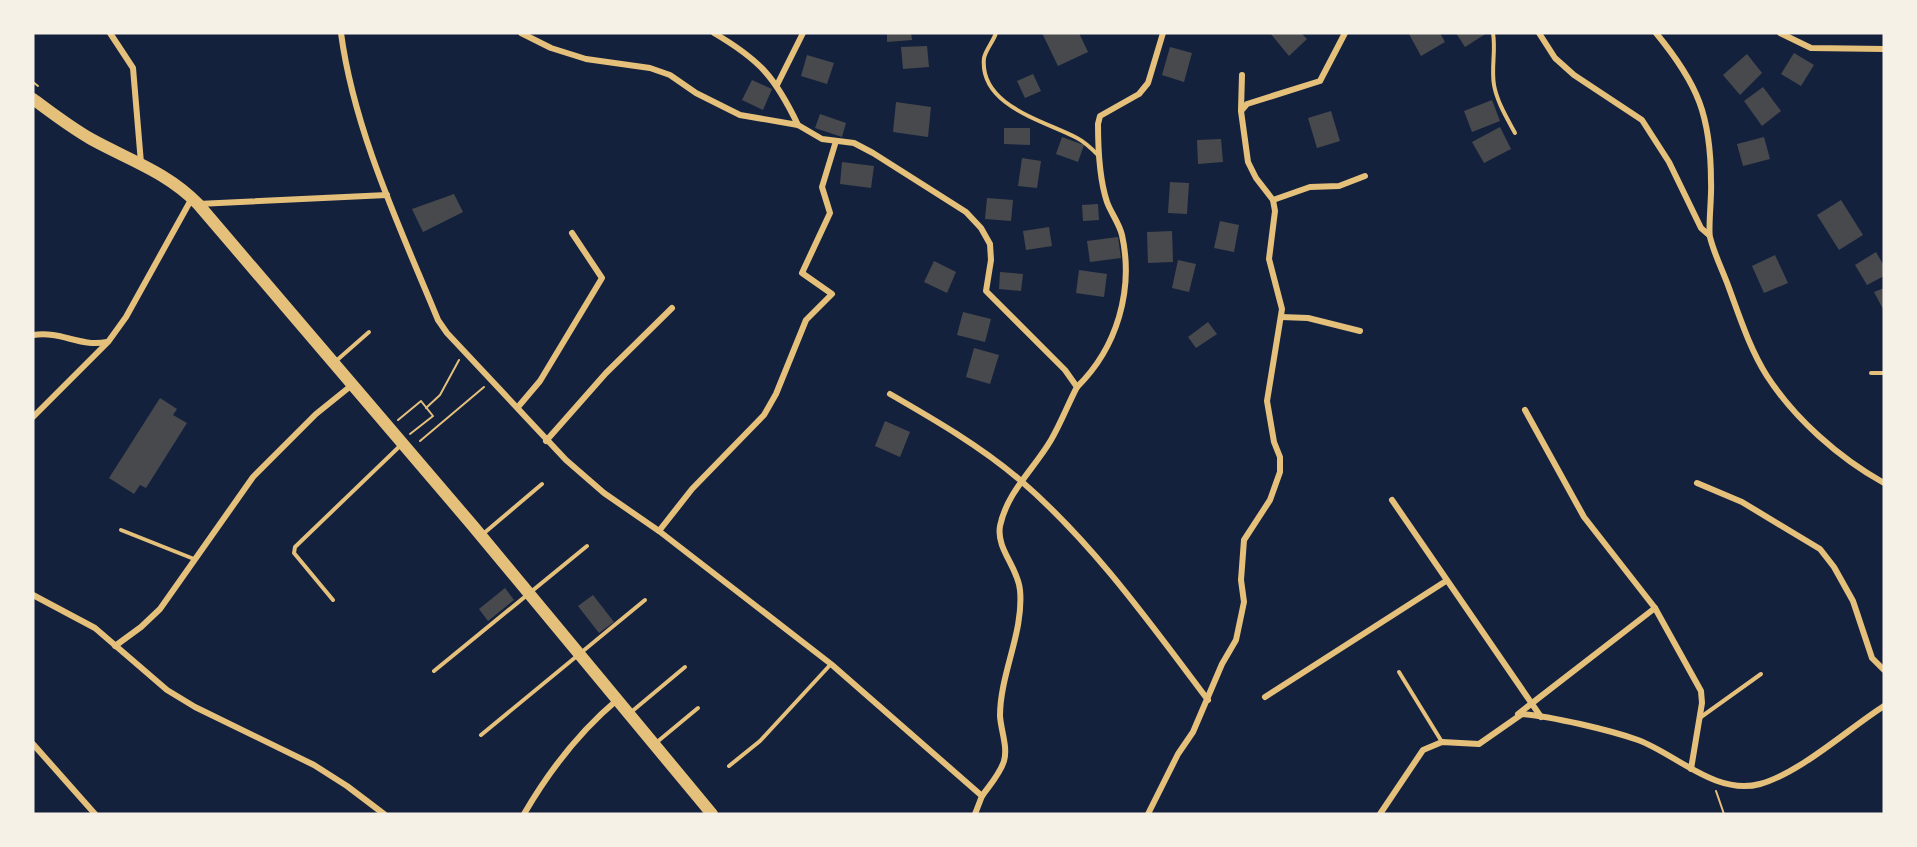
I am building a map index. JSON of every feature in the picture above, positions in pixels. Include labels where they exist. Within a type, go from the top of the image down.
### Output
[{"type":"main road","points":[[33,99],[75,129],[179,185],[195,201],[352,386],[406,439],[480,536],[712,814]]},
{"type":"street","points":[[110,33],[133,68],[141,163]]},
{"type":"street","points":[[341,33],[349,74],[387,195],[438,320],[464,352],[518,407],[546,441],[604,493],[659,531],[831,664],[982,796]]},
{"type":"street","points":[[521,33],[551,48],[586,59],[650,68],[670,75],[696,93],[740,115],[798,125],[822,139],[854,143],[966,212],[981,228],[990,244],[992,260],[986,291],[1052,355],[1077,387]]},
{"type":"street","points":[[714,33],[739,48],[767,70],[798,125]]},
{"type":"street","points":[[777,86],[803,33]]},
{"type":"street","points":[[975,814],[982,796],[1004,763],[1006,751],[1000,715],[1002,695],[1021,609],[1020,588],[1015,569],[1001,544],[1000,529],[1004,513],[1021,482],[1052,439],[1077,387],[1095,370],[1108,348],[1119,319],[1125,290],[1122,233],[1107,202],[1102,178],[1098,140],[1100,116],[1139,94],[1148,83],[1162,33]]},
{"type":"street","points":[[1241,111],[1247,105],[1320,81],[1345,33]]},
{"type":"street","points":[[1539,33],[1555,58],[1574,75],[1642,120],[1660,147],[1701,228],[1710,235]]},
{"type":"street","points":[[1656,33],[1686,73],[1701,101],[1708,127],[1711,167],[1710,235],[1753,350],[1767,376],[1811,427],[1841,454],[1884,483]]},
{"type":"street","points":[[1780,33],[1811,48],[1884,49]]},
{"type":"street","points":[[1148,814],[1178,754],[1193,732],[1236,640],[1241,622],[1244,540],[1270,500],[1278,480],[1280,457],[1274,442],[1267,401],[1281,317],[1279,292],[1269,258],[1275,211],[1273,200],[1256,178],[1248,162],[1241,111],[1242,75]]},
{"type":"street","points":[[659,531],[692,489],[764,415],[776,394],[806,320],[832,294],[802,273],[830,213],[822,187],[836,141]]},
{"type":"street","points":[[1273,200],[1310,187],[1339,186],[1365,176]]},
{"type":"street","points":[[33,417],[108,342],[126,317],[195,201],[387,195]]},
{"type":"street","points":[[518,407],[540,381],[602,278],[572,233]]},
{"type":"street","points":[[546,441],[606,373],[672,308]]},
{"type":"street","points":[[1281,317],[1308,318],[1360,331]]},
{"type":"street","points":[[33,335],[51,333],[84,344],[108,342]]},
{"type":"street","points":[[116,646],[160,609],[253,477],[316,414],[352,386]]},
{"type":"street","points":[[890,394],[971,443],[1021,482],[1098,559],[1208,699]]},
{"type":"street","points":[[1525,410],[1584,517],[1655,608],[1701,691],[1700,717],[1691,769]]},
{"type":"street","points":[[1697,483],[1742,502],[1820,549],[1853,601],[1872,658],[1884,670]]},
{"type":"street","points":[[1392,500],[1541,718]]},
{"type":"street","points":[[1265,697],[1446,581]]},
{"type":"street","points":[[33,595],[95,628],[167,690],[195,707],[314,765],[384,814]]},
{"type":"street","points":[[1380,814],[1414,759],[1431,745],[1442,742],[1479,744],[1488,740],[1655,608]]},
{"type":"street","points":[[524,814],[546,777],[575,741],[617,700]]},
{"type":"street","points":[[1516,716],[1528,714],[1640,741],[1691,769],[1733,785],[1745,786],[1773,779],[1884,706]]},
{"type":"street","points":[[33,744],[95,814]]},
{"type":"lane","points":[[996,33],[985,56],[984,66],[996,93],[1015,109],[1078,138],[1101,158]]},
{"type":"lane","points":[[1494,33],[1495,89],[1515,133]]},
{"type":"lane","points":[[333,363],[369,332]]},
{"type":"lane","points":[[1871,373],[1884,373]]},
{"type":"lane","points":[[333,600],[294,553],[295,547],[406,439]]},
{"type":"lane","points":[[480,536],[542,484]]},
{"type":"lane","points":[[121,530],[194,559]]},
{"type":"lane","points":[[434,671],[587,546]]},
{"type":"lane","points":[[481,735],[645,600]]},
{"type":"lane","points":[[729,766],[760,741],[831,664]]},
{"type":"lane","points":[[628,714],[685,667]]},
{"type":"lane","points":[[1399,672],[1442,742]]},
{"type":"lane","points":[[1700,717],[1761,674]]},
{"type":"lane","points":[[654,744],[698,708]]},
{"type":"path","points":[[426,408],[440,394],[464,352]]},
{"type":"path","points":[[417,443],[493,380]]},
{"type":"path","points":[[398,420],[421,401],[433,416],[406,439]]},
{"type":"path","points":[[1712,777],[1724,814]]},
{"type":"building","points":[[887,33],[911,33],[912,40],[887,42]]},
{"type":"building","points":[[1042,33],[1079,33],[1088,52],[1058,66]]},
{"type":"building","points":[[1270,33],[1301,33],[1307,39],[1289,56]]},
{"type":"building","points":[[1440,33],[1445,42],[1421,56],[1409,34]]},
{"type":"building","points":[[1456,33],[1487,33],[1465,47]]},
{"type":"building","points":[[927,46],[929,67],[903,69],[901,47]]},
{"type":"building","points":[[1170,47],[1192,53],[1184,82],[1162,75]]},
{"type":"building","points":[[1794,53],[1814,65],[1801,86],[1781,74]]},
{"type":"building","points":[[1747,54],[1762,73],[1740,95],[1723,75]]},
{"type":"building","points":[[807,55],[834,63],[827,84],[801,76]]},
{"type":"building","points":[[1033,74],[1041,91],[1025,98],[1017,81]]},
{"type":"building","points":[[752,80],[772,89],[763,110],[742,100]]},
{"type":"building","points":[[1763,87],[1781,111],[1762,126],[1744,101]]},
{"type":"building","points":[[1492,100],[1500,121],[1472,132],[1464,111]]},
{"type":"building","points":[[896,102],[931,107],[928,137],[893,132]]},
{"type":"building","points":[[1331,111],[1340,141],[1317,148],[1308,118]]},
{"type":"building","points":[[820,114],[846,123],[842,137],[815,128]]},
{"type":"building","points":[[1500,127],[1511,149],[1484,163],[1472,142]]},
{"type":"building","points":[[1004,128],[1030,128],[1030,145],[1004,144]]},
{"type":"building","points":[[1062,137],[1084,145],[1078,162],[1056,154]]},
{"type":"building","points":[[1764,137],[1770,159],[1743,166],[1737,144]]},
{"type":"building","points":[[1221,139],[1223,162],[1198,164],[1197,140]]},
{"type":"building","points":[[1022,158],[1041,161],[1037,188],[1018,186]]},
{"type":"building","points":[[842,162],[874,166],[871,188],[840,184]]},
{"type":"building","points":[[1170,182],[1189,183],[1187,214],[1168,213]]},
{"type":"building","points":[[454,194],[463,212],[423,232],[412,209]]},
{"type":"building","points":[[987,198],[1013,200],[1011,221],[985,219]]},
{"type":"building","points":[[1841,200],[1863,235],[1839,250],[1817,215]]},
{"type":"building","points":[[1098,204],[1099,220],[1083,221],[1082,205]]},
{"type":"building","points":[[1220,221],[1239,225],[1234,252],[1214,248]]},
{"type":"building","points":[[1049,227],[1052,246],[1026,250],[1023,231]]},
{"type":"building","points":[[1172,231],[1173,262],[1148,263],[1147,232]]},
{"type":"building","points":[[1118,237],[1121,258],[1090,262],[1087,241]]},
{"type":"building","points":[[1876,252],[1884,266],[1884,276],[1867,285],[1855,265]]},
{"type":"building","points":[[1775,255],[1788,283],[1764,293],[1752,266]]},
{"type":"building","points":[[1178,260],[1196,264],[1189,292],[1172,288]]},
{"type":"building","points":[[934,261],[956,272],[947,293],[924,282]]},
{"type":"building","points":[[1079,270],[1107,274],[1104,297],[1076,293]]},
{"type":"building","points":[[1000,272],[1023,274],[1021,291],[999,289]]},
{"type":"building","points":[[1884,288],[1884,311],[1874,292]]},
{"type":"building","points":[[963,312],[991,319],[985,342],[957,335]]},
{"type":"building","points":[[1208,322],[1217,334],[1196,348],[1188,337]]},
{"type":"building","points":[[974,348],[999,355],[990,384],[966,377]]},
{"type":"building","points":[[160,398],[177,409],[173,415],[187,423],[146,488],[140,485],[134,494],[109,478]]},
{"type":"building","points":[[885,421],[910,432],[900,457],[875,446]]},
{"type":"building","points":[[505,588],[514,600],[488,621],[479,609]]},
{"type":"building","points":[[593,595],[614,622],[599,633],[578,606]]}]
